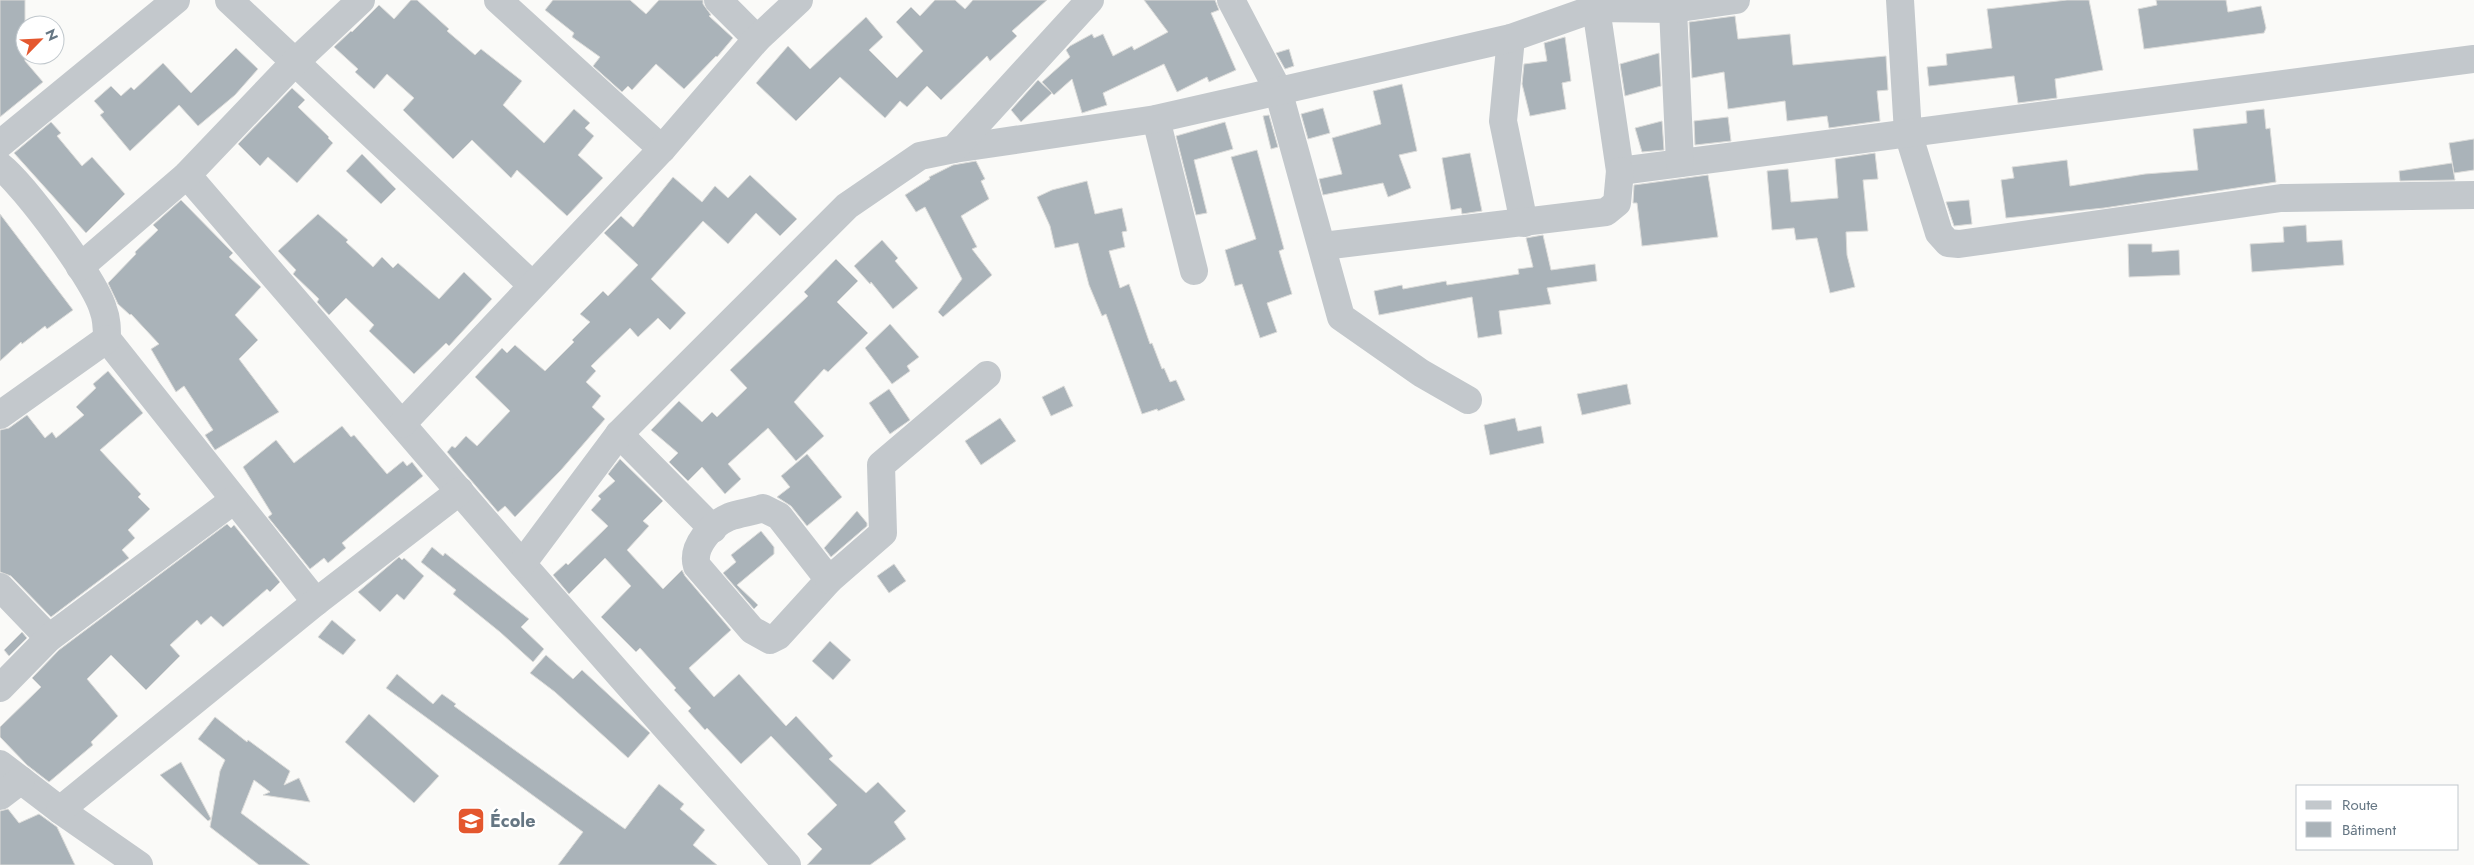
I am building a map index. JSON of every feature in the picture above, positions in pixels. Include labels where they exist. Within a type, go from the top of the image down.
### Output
[{"type":"street","points":[[0,144],[176,0]]},
{"type":"street","points":[[228,0],[532,285]]},
{"type":"street","points":[[80,267],[187,175],[294,63],[361,0]]},
{"type":"street","points":[[498,0],[662,149]]},
{"type":"street","points":[[718,0],[757,39]]},
{"type":"street","points":[[402,424],[662,149],[757,39],[799,0]]},
{"type":"street","points":[[954,149],[1090,0]]},
{"type":"street","points":[[1231,0],[1278,90],[1323,246],[1341,317],[1421,373],[1468,400]]},
{"type":"street","points":[[522,564],[618,434],[846,206],[920,156],[954,149],[1156,119],[1511,38],[1596,8],[1673,9],[1736,0]]},
{"type":"street","points":[[1900,0],[1908,133],[1939,233],[1948,243],[1959,244],[2280,198],[2474,195]]},
{"type":"street","points":[[1323,246],[1606,212],[1617,203],[1620,171],[1596,8]]},
{"type":"street","points":[[1673,9],[1680,163]]},
{"type":"street","points":[[1511,38],[1503,121],[1524,223]]},
{"type":"street","points":[[1620,171],[2474,59]]},
{"type":"street","points":[[1156,119],[1194,271]]},
{"type":"street","points":[[0,166],[23,189],[97,293],[103,308],[107,339],[316,602]]},
{"type":"street","points":[[187,175],[460,491],[772,858]]},
{"type":"street","points":[[0,415],[107,339]]},
{"type":"street","points":[[829,580],[778,516],[770,510],[763,508],[728,518],[714,528],[700,542],[694,558],[697,566],[752,630],[770,640],[778,636],[829,580],[883,533],[881,465],[988,375]]},
{"type":"street","points":[[618,434],[714,528]]},
{"type":"street","points":[[60,810],[316,602],[460,491]]},
{"type":"street","points":[[0,688],[49,638],[234,500]]},
{"type":"street","points":[[0,587],[49,638]]},
{"type":"street","points":[[0,764],[60,810],[139,865]]},
{"type":"street","points":[[0,796],[22,780]]},
{"type":"building","points":[[0,0],[25,0],[25,15],[15,15],[15,65],[28,65],[43,82],[0,117]]},
{"type":"building","points":[[411,0],[417,0],[449,29],[447,31],[475,55],[481,49],[522,81],[503,105],[544,143],[574,109],[590,123],[585,128],[594,136],[578,155],[603,178],[567,216],[517,170],[511,178],[472,140],[453,159],[403,110],[414,98],[387,74],[374,89],[355,72],[358,69],[334,47],[379,5],[394,19]]},
{"type":"building","points":[[553,0],[630,0],[646,14],[659,0],[703,0],[703,4],[711,15],[709,16],[733,38],[717,57],[684,89],[656,64],[632,90],[628,86],[622,92],[593,66],[600,57],[572,37],[574,33],[545,10]]},
{"type":"building","points":[[935,0],[955,0],[965,9],[973,0],[1047,0],[1012,31],[1017,36],[990,61],[987,56],[941,100],[927,86],[907,107],[900,101],[885,118],[840,77],[796,121],[756,83],[788,46],[810,69],[866,17],[883,37],[869,50],[897,78],[923,51],[896,22],[911,7],[920,16]]},
{"type":"building","points":[[1144,0],[1215,0],[1219,10],[1211,13],[1236,70],[1209,82],[1207,77],[1177,92],[1164,64],[1103,93],[1107,105],[1082,113],[1072,79],[1054,95],[1042,82],[1070,57],[1066,50],[1070,46],[1092,34],[1094,38],[1103,34],[1113,56],[1132,46],[1134,50],[1168,32]]},
{"type":"building","points":[[2067,0],[2089,0],[2103,70],[2055,79],[2057,98],[2018,103],[2014,76],[1929,86],[1927,67],[1947,65],[1946,54],[1992,48],[1987,9]]},
{"type":"building","points":[[2156,0],[2226,0],[2228,12],[2261,6],[2266,28],[2264,33],[2144,49],[2138,9],[2157,5]]},
{"type":"building","points":[[1735,16],[1738,39],[1790,34],[1793,65],[1886,56],[1888,90],[1877,91],[1880,121],[1829,128],[1827,116],[1787,121],[1785,101],[1728,109],[1724,72],[1692,78],[1689,22]]},
{"type":"building","points":[[1565,37],[1571,81],[1562,83],[1566,109],[1530,116],[1522,84],[1524,64],[1547,61],[1544,43]]},
{"type":"building","points":[[236,48],[258,69],[235,95],[198,126],[179,105],[130,151],[100,115],[104,112],[94,101],[111,86],[121,96],[131,87],[134,90],[163,63],[191,93]]},
{"type":"building","points":[[1289,49],[1294,66],[1285,69],[1276,53]]},
{"type":"building","points":[[1659,53],[1661,86],[1625,96],[1620,64]]},
{"type":"building","points":[[1038,80],[1052,93],[1021,122],[1011,110]]},
{"type":"building","points":[[1402,84],[1417,151],[1399,155],[1411,188],[1388,197],[1383,183],[1323,195],[1319,179],[1342,174],[1332,138],[1381,124],[1373,91]]},
{"type":"building","points":[[292,88],[305,100],[298,107],[333,143],[297,183],[268,157],[260,166],[238,144]]},
{"type":"building","points":[[1323,108],[1330,133],[1308,139],[1301,114]]},
{"type":"building","points":[[2264,109],[2266,129],[2270,128],[2276,182],[2104,208],[2006,218],[2001,180],[2014,178],[2012,167],[2067,160],[2070,186],[2145,174],[2198,170],[2193,129],[2247,123],[2246,111]]},
{"type":"building","points":[[1269,115],[1278,147],[1271,149],[1263,116]]},
{"type":"building","points":[[1728,117],[1731,141],[1695,145],[1694,121]]},
{"type":"building","points":[[1662,121],[1664,150],[1642,152],[1635,128]]},
{"type":"building","points":[[51,122],[61,133],[57,136],[82,166],[92,157],[125,194],[86,233],[14,153]]},
{"type":"building","points":[[1225,122],[1233,149],[1194,160],[1207,213],[1196,215],[1176,136]]},
{"type":"building","points":[[2474,139],[2474,170],[2454,173],[2449,143]]},
{"type":"building","points":[[1257,150],[1284,249],[1279,251],[1292,294],[1267,303],[1277,332],[1260,338],[1242,284],[1235,286],[1225,250],[1256,239],[1231,157]]},
{"type":"building","points":[[1470,153],[1482,211],[1462,214],[1461,208],[1451,210],[1442,158]]},
{"type":"building","points":[[1875,153],[1878,179],[1863,180],[1868,231],[1846,232],[1847,255],[1855,287],[1830,293],[1817,238],[1796,240],[1794,228],[1772,230],[1767,171],[1788,169],[1791,202],[1838,198],[1835,159]]},
{"type":"building","points":[[362,154],[396,189],[381,204],[346,171]]},
{"type":"building","points":[[976,161],[985,179],[981,181],[989,199],[961,216],[977,247],[972,249],[992,275],[943,317],[938,312],[962,279],[925,207],[916,212],[905,195],[930,179],[929,177],[953,165]]},
{"type":"building","points":[[2452,163],[2455,180],[2400,181],[2399,171]]},
{"type":"building","points":[[750,175],[797,219],[780,236],[756,213],[728,244],[703,221],[651,279],[686,313],[670,330],[658,318],[638,337],[630,328],[591,366],[596,371],[586,382],[601,396],[592,407],[605,419],[561,470],[515,517],[505,506],[498,512],[447,452],[452,446],[455,448],[466,436],[477,446],[510,411],[475,377],[502,348],[507,353],[515,345],[545,371],[574,342],[572,340],[590,322],[580,314],[603,291],[608,296],[638,265],[604,233],[621,216],[633,227],[673,177],[702,202],[715,186],[728,198]]},
{"type":"building","points":[[1708,175],[1718,237],[1642,246],[1637,203],[1633,203],[1634,185]]},
{"type":"building","points":[[1087,181],[1095,214],[1122,208],[1127,231],[1122,232],[1125,247],[1109,251],[1120,288],[1129,284],[1150,344],[1152,343],[1162,369],[1164,368],[1170,382],[1176,380],[1185,400],[1158,411],[1157,409],[1142,414],[1106,314],[1102,316],[1089,285],[1078,243],[1055,248],[1050,226],[1037,197],[1052,190]]},
{"type":"building","points":[[181,200],[233,253],[229,257],[261,287],[235,315],[258,340],[239,359],[279,412],[215,450],[205,435],[213,430],[184,386],[176,392],[151,349],[159,344],[131,314],[118,304],[108,283],[136,254],[135,252],[158,230],[153,225]]},
{"type":"building","points":[[1969,200],[1972,224],[1954,226],[1946,202]]},
{"type":"building","points":[[0,214],[73,310],[47,329],[45,326],[22,344],[21,342],[0,361]]},
{"type":"building","points":[[318,214],[348,240],[346,242],[373,267],[382,257],[393,268],[398,263],[439,299],[464,272],[492,299],[449,346],[446,343],[414,374],[369,331],[374,325],[346,298],[329,315],[317,302],[319,299],[293,274],[296,270],[278,251]]},
{"type":"building","points":[[2306,225],[2307,242],[2342,240],[2344,265],[2252,272],[2250,244],[2284,242],[2283,227]]},
{"type":"building","points":[[1543,235],[1551,270],[1595,264],[1597,281],[1547,288],[1551,304],[1499,311],[1502,334],[1478,338],[1472,297],[1379,315],[1374,291],[1402,285],[1403,289],[1446,281],[1447,285],[1519,274],[1518,269],[1533,267],[1526,238]]},
{"type":"building","points":[[882,240],[898,258],[895,261],[918,288],[893,309],[871,282],[870,284],[854,266]]},
{"type":"building","points":[[2128,244],[2152,244],[2152,252],[2179,250],[2180,275],[2129,277]]},
{"type":"building","points":[[836,259],[858,281],[837,302],[868,333],[828,372],[824,369],[794,402],[824,436],[796,461],[768,428],[728,464],[741,479],[725,494],[702,467],[688,481],[669,462],[678,453],[651,430],[679,401],[702,422],[712,412],[717,417],[747,388],[730,370],[808,296],[804,292]]},
{"type":"building","points":[[890,324],[919,357],[907,366],[910,371],[892,384],[865,348]]},
{"type":"building","points":[[108,371],[143,413],[100,450],[141,494],[138,497],[150,509],[128,530],[135,538],[122,550],[129,558],[51,617],[11,576],[0,572],[0,430],[9,428],[27,415],[45,438],[52,432],[56,438],[84,415],[76,407],[96,388],[93,384]]},
{"type":"building","points":[[1627,384],[1631,404],[1582,415],[1577,394]]},
{"type":"building","points":[[1064,386],[1073,406],[1051,416],[1042,397]]},
{"type":"building","points":[[889,389],[910,420],[890,434],[869,403]]},
{"type":"building","points":[[1000,418],[1016,441],[981,465],[965,441]]},
{"type":"building","points":[[1515,418],[1518,431],[1541,426],[1544,443],[1490,455],[1484,425]]},
{"type":"building","points":[[342,426],[351,437],[354,435],[387,474],[403,461],[407,466],[412,462],[423,476],[342,543],[346,548],[328,563],[324,558],[310,569],[268,517],[272,514],[243,467],[276,440],[294,463]]},
{"type":"building","points":[[807,454],[842,497],[807,526],[791,506],[777,497],[790,487],[781,476]]},
{"type":"building","points":[[620,459],[663,501],[643,521],[649,526],[627,550],[663,589],[682,570],[731,630],[689,668],[691,671],[714,697],[739,674],[786,726],[796,716],[833,756],[829,759],[866,793],[878,782],[906,811],[894,822],[906,839],[870,865],[807,865],[822,849],[807,834],[837,805],[771,736],[741,764],[707,728],[705,730],[688,711],[691,708],[674,690],[676,688],[640,648],[636,652],[601,617],[631,586],[605,558],[569,594],[553,575],[566,563],[568,565],[608,526],[591,510],[601,499],[598,496],[615,481],[608,474]]},
{"type":"building","points":[[857,511],[867,523],[867,526],[831,557],[824,548]]},
{"type":"building","points":[[227,524],[231,528],[234,525],[280,582],[270,592],[267,589],[223,627],[211,616],[201,625],[197,620],[170,645],[180,656],[146,690],[111,655],[87,679],[118,716],[91,742],[93,745],[49,782],[27,765],[0,737],[0,727],[41,687],[32,678],[59,650]]},
{"type":"building","points":[[761,531],[774,547],[774,554],[737,585],[758,605],[754,609],[723,573],[736,562],[731,555]]},
{"type":"building","points":[[432,547],[443,556],[445,553],[529,619],[521,627],[544,649],[533,662],[453,594],[456,590],[421,562]]},
{"type":"building","points":[[399,557],[402,560],[404,558],[424,576],[404,600],[397,594],[380,612],[358,592]]},
{"type":"building","points":[[894,564],[906,581],[889,593],[877,576]]},
{"type":"building","points":[[332,620],[356,640],[343,655],[318,637]]},
{"type":"building","points":[[22,632],[27,638],[9,656],[4,650]]},
{"type":"building","points":[[830,641],[851,660],[833,680],[812,661]]},
{"type":"building","points":[[546,655],[573,679],[582,670],[650,733],[628,758],[555,692],[530,673]]},
{"type":"building","points":[[397,674],[433,704],[442,694],[456,704],[454,706],[625,829],[659,784],[684,804],[680,809],[705,830],[693,845],[717,865],[558,865],[583,832],[386,688]]},
{"type":"building","points":[[369,714],[439,776],[414,803],[345,742]]},
{"type":"building","points":[[215,717],[247,742],[248,740],[290,771],[284,785],[299,778],[310,802],[263,795],[270,792],[254,780],[241,813],[310,865],[259,865],[210,827],[220,771],[225,760],[198,739]]},
{"type":"building","points":[[181,762],[211,819],[208,821],[160,775]]},
{"type":"building","points":[[8,809],[19,823],[39,814],[57,827],[75,865],[0,865],[0,811]]},
{"type":"place","name":"École","points":[[471,821]]}]
